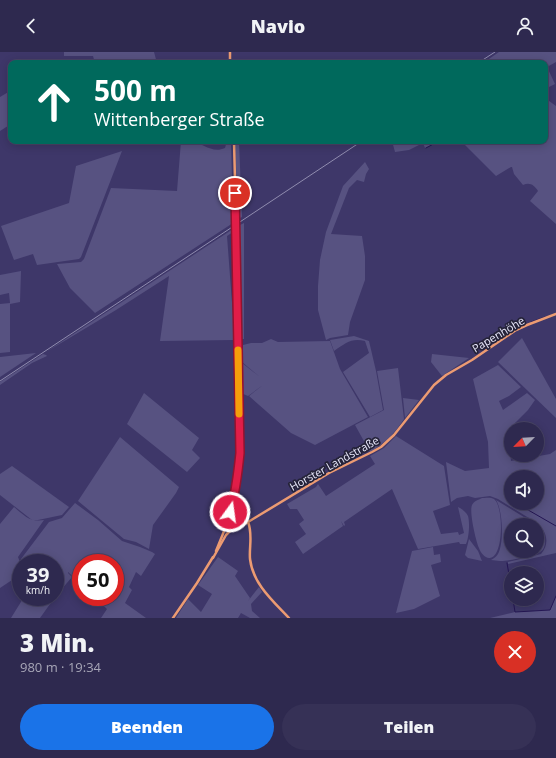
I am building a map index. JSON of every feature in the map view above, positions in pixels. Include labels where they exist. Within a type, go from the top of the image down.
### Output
[{"type":"main road","points":[[173,618],[213,558],[227,522],[238,477],[240,453],[234,144]]},
{"type":"main road","name":"Papenhöhe","points":[[472,360],[516,330],[556,314]]},
{"type":"main road","name":"Horster Landstraße","points":[[213,558],[226,535],[231,530],[248,522],[329,473],[381,447],[394,435],[434,385],[446,375],[472,360]]},
{"type":"main road","points":[[227,522],[242,525]]},
{"type":"main road","points":[[248,522],[251,529],[250,559],[253,572],[263,591],[289,618]]},
{"type":"shaded area","points":[[64,52],[154,52],[156,60],[94,60],[93,56],[64,56]]},
{"type":"shaded area","points":[[499,52],[556,52],[556,62],[548,66],[548,60],[487,60]]},
{"type":"shaded area","points":[[548,69],[555,84],[548,88]]},
{"type":"shaded area","points":[[8,92],[8,126],[0,131],[0,97]]},
{"type":"shaded area","points":[[548,100],[556,106],[556,224],[530,201],[538,191],[532,185],[523,185],[514,174],[512,167],[496,176],[464,144],[548,144]]},
{"type":"shaded area","points":[[181,144],[200,144],[212,149],[220,150],[225,148],[226,144],[231,144],[233,223],[95,313],[70,288],[57,264],[81,262],[84,259],[111,188],[177,191]]},
{"type":"shaded area","points":[[235,144],[239,144],[242,217],[238,219]]},
{"type":"shaded area","points":[[393,144],[421,144],[409,150],[395,152]]},
{"type":"shaded area","points":[[423,144],[433,144],[425,148]]},
{"type":"shaded area","points":[[122,151],[81,257],[79,259],[37,265],[33,254],[14,260],[1,226],[69,203],[76,166]]},
{"type":"shaded area","points":[[365,162],[369,169],[364,182],[357,180],[349,188],[331,234],[362,236],[365,256],[365,280],[350,322],[348,335],[326,340],[318,310],[318,286],[320,260],[326,232],[343,186]]},
{"type":"shaded area","points":[[244,223],[244,339],[242,339],[240,336],[238,226]]},
{"type":"shaded area","points":[[233,229],[233,232],[227,236],[233,316],[233,340],[160,341],[169,276],[46,352]]},
{"type":"shaded area","points":[[21,271],[20,302],[10,304],[10,352],[0,353],[0,304],[10,303],[9,293],[0,295],[0,275]]},
{"type":"shaded area","points":[[354,336],[369,341],[376,371],[383,410],[370,417],[343,372],[369,353],[365,341],[352,341],[334,351],[330,340]]},
{"type":"shaded area","points":[[522,338],[556,399],[556,418],[498,362]]},
{"type":"shaded area","points":[[271,339],[278,342],[330,341],[340,369],[368,417],[315,445],[291,433],[249,396],[263,385],[248,396],[241,393],[242,363],[260,377],[242,362],[243,345],[262,343]]},
{"type":"shaded area","points":[[36,353],[0,377],[0,357]]},
{"type":"shaded area","points":[[43,354],[47,356],[32,363],[0,385],[0,382]]},
{"type":"shaded area","points":[[432,354],[469,358],[442,376],[431,362]]},
{"type":"shaded area","points":[[498,365],[521,387],[499,401],[503,410],[527,393],[535,400],[528,410],[516,422],[504,422],[504,462],[544,462],[544,455],[550,454],[556,450],[556,553],[544,556],[546,538],[544,532],[544,518],[529,518],[516,510],[544,510],[544,470],[504,470],[504,503],[490,496],[475,498],[468,496],[457,498],[451,502],[446,462],[465,471],[489,468],[488,442],[473,379]]},
{"type":"shaded area","points":[[398,368],[404,419],[389,437],[370,452],[355,425],[384,410],[377,371]]},
{"type":"shaded area","points":[[144,393],[199,438],[192,450],[200,458],[187,472],[127,424]]},
{"type":"shaded area","points":[[403,398],[419,400],[405,418]]},
{"type":"shaded area","points":[[396,436],[444,466],[450,505],[433,511],[441,534],[458,532],[459,535],[464,533],[458,507],[465,512],[468,516],[469,522],[466,544],[460,544],[459,542],[418,549],[392,489],[344,522],[344,526],[341,521],[343,526],[303,554],[295,542],[306,534],[299,524],[304,520],[297,509],[290,509],[287,504],[316,487],[318,484],[326,496],[375,464],[370,456],[384,448]]},
{"type":"shaded area","points":[[120,437],[179,487],[153,525],[149,549],[136,542],[124,539],[78,501]]},
{"type":"shaded area","points":[[12,466],[69,507],[62,515],[32,520],[0,495],[0,474]]},
{"type":"shaded area","points":[[482,498],[494,499],[500,511],[500,542],[498,550],[494,556],[489,558],[484,556],[480,550],[472,520],[472,505]]},
{"type":"shaded area","points":[[496,500],[504,505],[504,510],[512,510],[526,518],[504,518],[504,558],[518,558],[500,561],[491,560],[498,554],[502,535]]},
{"type":"shaded area","points":[[75,503],[98,520],[122,541],[155,554],[141,576],[136,572],[129,587],[132,590],[125,603],[146,618],[101,618],[107,609],[104,606],[124,606],[124,554],[72,554],[72,576],[68,573],[72,577],[64,586],[64,554],[25,554],[49,522],[62,518]]},
{"type":"shaded area","points":[[14,507],[24,516],[35,520],[44,520],[20,554],[12,554],[12,580],[0,588],[0,524]]},
{"type":"shaded area","points":[[469,539],[478,551],[482,561],[468,558],[465,555]]},
{"type":"shaded area","points":[[433,547],[434,555],[440,554],[441,562],[431,565],[440,596],[414,609],[396,613],[412,551]]},
{"type":"shaded area","points":[[218,557],[238,571],[235,576],[250,598],[248,601],[259,587],[262,592],[251,604],[252,611],[260,618],[250,618],[241,613],[238,618],[176,618],[188,599],[201,612],[212,594],[198,585]]},
{"type":"shaded area","points":[[524,558],[534,558],[508,564],[508,562]]},
{"type":"shaded area","points":[[556,596],[556,618],[490,618],[515,612],[550,610]]},
{"type":"shaded area","points":[[18,606],[49,606],[40,618],[11,618]]},
{"type":"waterway","points":[[426,148],[433,144]]},
{"type":"waterway","points":[[531,322],[545,317]]},
{"type":"waterway","points":[[528,510],[556,526]]},
{"type":"waterway","points":[[514,606],[515,612],[550,610],[556,596]]},
{"type":"railway","points":[[483,60],[495,52]]},
{"type":"railway","points":[[0,381],[357,144]]},
{"type":"slow traffic","points":[[238,350],[239,414]]},
{"type":"route","points":[[230,512],[238,477],[240,453],[235,193]]}]
